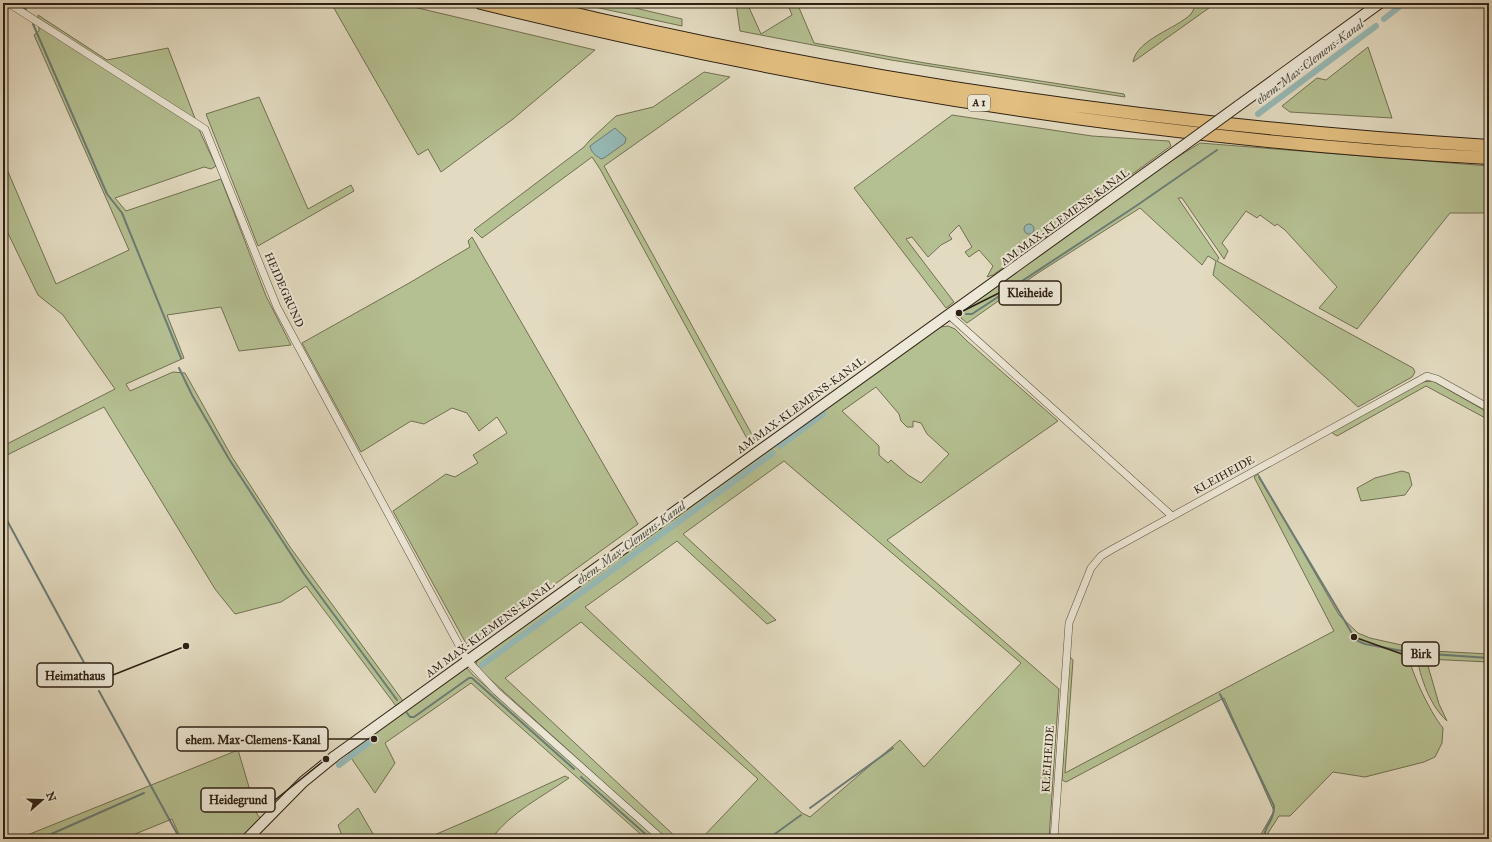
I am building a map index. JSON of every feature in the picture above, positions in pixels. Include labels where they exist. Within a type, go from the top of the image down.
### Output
[{"type":"highway","name":"A 1","points":[[481,3],[607,33],[735,60],[960,101],[1217,135],[1353,148],[1489,158]]},
{"type":"highway","name":"A 1","points":[[530,3],[752,52],[995,94],[1244,126],[1489,146]]},
{"type":"main road","name":"AM MAX-KLEMENS-KANAL","points":[[247,839],[294,791],[322,766],[1179,149],[1373,5]]},
{"type":"street","name":"HEIDEGRUND","points":[[8,3],[205,129],[277,308],[468,660],[496,691],[662,839]]},
{"type":"street","points":[[949,315],[1172,516]]},
{"type":"street","name":"KLEIHEIDE","points":[[1054,839],[1069,623],[1071,613],[1088,574],[1097,559],[1172,516],[1427,376],[1437,379],[1489,408]]},
{"type":"green space","points":[[331,3],[397,3],[595,50],[513,119],[441,172],[428,149],[418,155]]},
{"type":"green space","points":[[568,3],[614,3],[682,19],[682,26],[590,6],[590,8]]},
{"type":"green space","points":[[736,3],[747,3],[761,34],[792,15],[787,3],[797,3],[814,43],[925,63],[1124,94],[1125,97],[891,60],[740,31]]},
{"type":"green space","points":[[1197,3],[1216,3],[1133,62],[1136,54],[1142,47],[1191,14]]},
{"type":"green space","points":[[38,15],[107,60],[168,48],[201,134],[216,166],[211,169],[204,167],[115,198],[126,211],[221,179],[266,296],[291,345],[239,351],[221,307],[167,315],[184,358],[126,384],[130,391],[173,372],[185,373],[232,457],[290,547],[403,701],[396,706],[306,586],[281,602],[235,614],[215,589],[104,407],[3,457],[3,446],[115,389],[63,315],[38,295],[3,223],[3,160],[56,284],[129,250],[34,35],[39,31]]},
{"type":"green space","points":[[1368,47],[1392,118],[1290,112],[1282,106],[1317,78],[1326,80]]},
{"type":"green space","points":[[704,72],[730,77],[604,166],[755,440],[750,444],[600,169],[592,157],[482,238],[474,230],[584,147],[616,116],[653,107]]},
{"type":"green space","points":[[259,97],[308,209],[351,185],[354,191],[258,246],[206,114]]},
{"type":"green space","points":[[952,115],[1092,136],[1169,141],[1171,146],[993,275],[987,277],[993,266],[979,250],[969,257],[965,252],[972,247],[959,225],[949,235],[952,239],[941,245],[928,257],[912,237],[906,239],[954,302],[946,308],[854,188]]},
{"type":"green space","points":[[1200,143],[1489,166],[1489,213],[1450,213],[1357,329],[1319,308],[1337,287],[1285,230],[1277,224],[1275,226],[1260,215],[1257,218],[1246,211],[1222,243],[1228,251],[1224,259],[1182,198],[1178,198],[1219,258],[1217,261],[1413,368],[1415,372],[1412,377],[1358,407],[1213,275],[1216,261],[1208,256],[1202,265],[1140,208],[1038,273],[967,323],[961,318],[962,311],[1168,163]]},
{"type":"green space","points":[[472,237],[638,524],[468,647],[393,511],[446,474],[455,477],[478,463],[473,455],[507,433],[497,417],[479,431],[467,413],[452,408],[424,424],[411,421],[361,452],[302,343],[470,247],[468,241]]},
{"type":"green space","points":[[948,326],[955,329],[1058,421],[887,540],[1059,689],[1049,839],[701,839],[758,779],[581,622],[505,678],[678,839],[666,839],[480,670],[476,664],[478,658],[801,425],[940,327]],"holes":[[[876,387],[899,414],[901,421],[907,427],[913,427],[913,421],[921,423],[927,434],[949,454],[921,483],[908,475],[891,460],[888,463],[879,455],[879,446],[842,411]],[[784,461],[1021,663],[924,767],[900,740],[810,817],[802,813],[585,607],[677,541],[767,624],[776,620],[683,534]]]},
{"type":"green space","points":[[1433,381],[1489,413],[1489,420],[1426,386],[1337,436],[1331,432],[1421,382]]},
{"type":"green space","points":[[1402,471],[1409,473],[1412,485],[1405,495],[1361,501],[1357,488],[1375,478]]},
{"type":"green space","points":[[1258,474],[1339,615],[1358,633],[1370,638],[1406,646],[1411,666],[1420,689],[1443,728],[1442,743],[1435,757],[1424,762],[1365,777],[1333,772],[1290,816],[1279,816],[1268,833],[1270,839],[1259,838],[1274,811],[1224,698],[1066,782],[1062,780],[1069,656],[1073,660],[1065,773],[1334,631],[1254,477]]},
{"type":"green space","points":[[1415,648],[1432,651],[1489,654],[1489,662],[1426,659],[1439,704],[1447,721],[1440,714],[1425,688]]},
{"type":"green space","points":[[466,667],[473,675],[658,839],[646,839],[471,683],[385,743],[395,763],[375,793],[347,752]]},
{"type":"green space","points":[[238,750],[257,814],[261,819],[239,839],[181,839],[172,819],[123,839],[9,839],[20,838]]},
{"type":"green space","points":[[565,776],[569,778],[517,813],[499,829],[491,839],[425,839],[483,814]]},
{"type":"green space","points":[[358,808],[376,839],[343,839],[338,825]]},
{"type":"water","points":[[615,128],[626,138],[625,143],[601,159],[591,150],[590,146]]},
{"type":"water","points":[[1027,224],[1031,224],[1034,229],[1031,234],[1027,234],[1024,231],[1024,227]]},
{"type":"waterway","points":[[20,3],[26,10]]},
{"type":"waterway","name":"ehem. Max-Clemens-Kanal","points":[[1384,19],[1404,3]]},
{"type":"waterway","points":[[33,24],[107,194],[122,213],[181,358]]},
{"type":"waterway","name":"ehem. Max-Clemens-Kanal","points":[[1258,114],[1376,26]]},
{"type":"waterway","points":[[966,314],[972,314],[1136,206],[1217,150]]},
{"type":"waterway","points":[[179,368],[192,395],[229,459],[304,574],[397,700]]},
{"type":"waterway","name":"ehem. Max-Clemens-Kanal","points":[[780,446],[823,414]]},
{"type":"waterway","name":"ehem. Max-Clemens-Kanal","points":[[482,665],[773,453]]},
{"type":"waterway","points":[[1259,477],[1356,640],[1365,644],[1408,652]]},
{"type":"waterway","points":[[3,513],[95,683]]},
{"type":"waterway","points":[[1417,653],[1489,658]]},
{"type":"waterway","points":[[407,713],[410,717],[414,717],[469,678],[472,678],[574,769]]},
{"type":"waterway","points":[[99,691],[180,839]]},
{"type":"waterway","points":[[1220,694],[1274,806],[1273,816],[1265,831],[1265,839]]},
{"type":"waterway","name":"ehem. Max-Clemens-Kanal","points":[[339,765],[374,739]]},
{"type":"waterway","points":[[810,808],[893,748]]},
{"type":"waterway","points":[[581,777],[651,839]]},
{"type":"waterway","points":[[40,839],[144,793]]},
{"type":"waterway","points":[[768,839],[801,815]]},
{"type":"place","name":"Kleiheide","points":[[959,313]]},
{"type":"place","name":"Birk","points":[[1354,637]]},
{"type":"place","name":"Heimathaus","points":[[186,646]]},
{"type":"place","name":"ehem. Max-Clemens-Kanal","points":[[374,739]]},
{"type":"place","name":"Heidegrund","points":[[326,759]]}]
